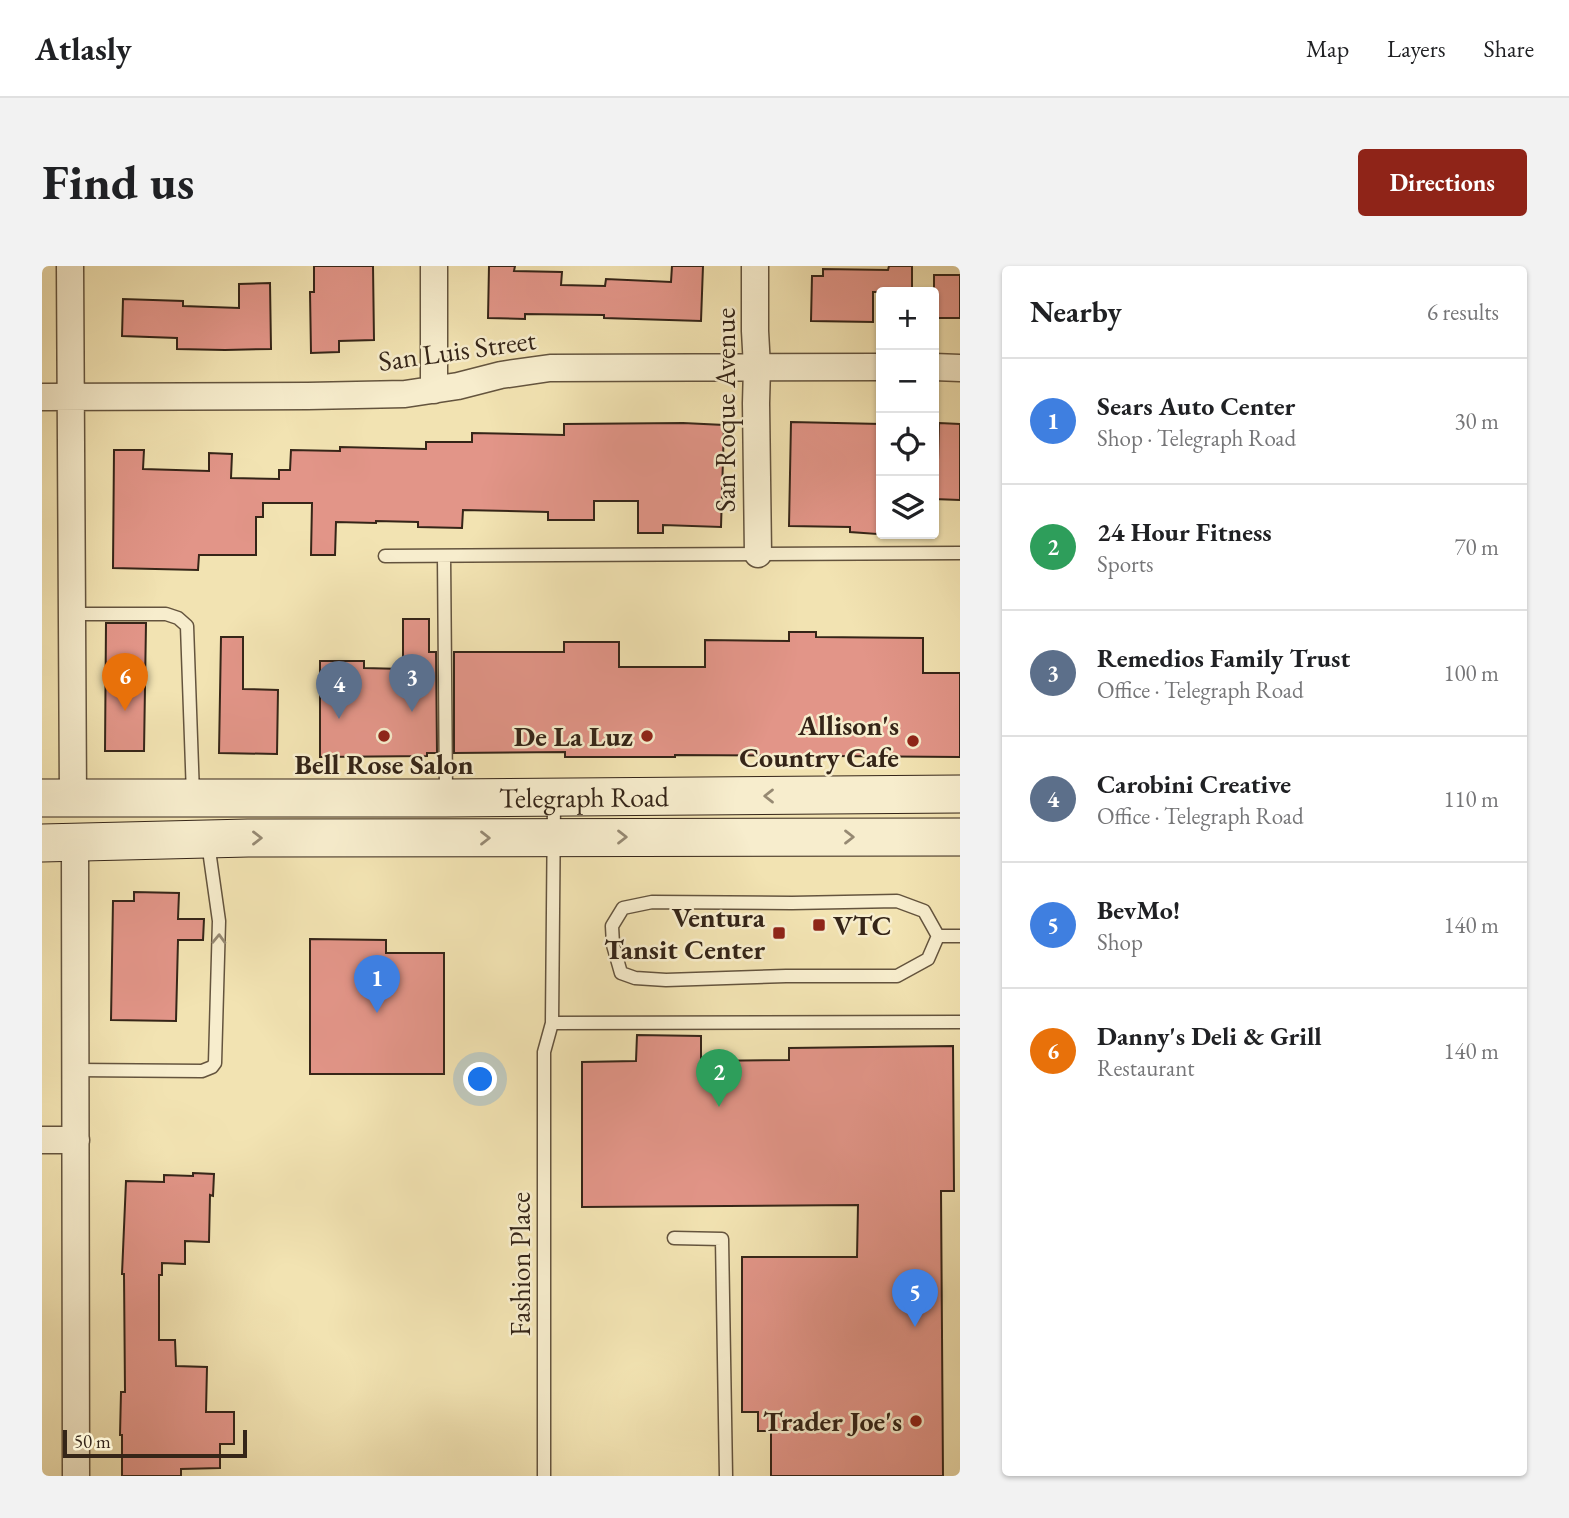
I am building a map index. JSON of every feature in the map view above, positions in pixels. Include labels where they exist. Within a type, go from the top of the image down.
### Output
[{"type":"main road","name":"Telegraph Road","points":[[58,799],[960,794]]},
{"type":"main road","points":[[336,838],[376,822],[432,817],[446,798]]},
{"type":"main road","points":[[42,822],[61,816],[70,808],[58,799]]},
{"type":"main road","points":[[58,843],[85,824],[94,821],[218,818],[265,799]]},
{"type":"main road","name":"Telegraph Road","points":[[58,843],[336,838],[960,837]]},
{"type":"street","points":[[58,799],[72,614],[70,266]]},
{"type":"street","points":[[434,266],[434,390]]},
{"type":"street","name":"San Roque Avenue","points":[[755,266],[758,554]]},
{"type":"street","name":"San Luis Street","points":[[42,397],[405,394],[550,368],[876,367]]},
{"type":"street","points":[[939,368],[960,368]]},
{"type":"street","points":[[58,843],[75,1070],[76,1476]]},
{"type":"street","points":[[42,1140],[76,1140]]},
{"type":"lane","points":[[385,556],[960,553]]},
{"type":"lane","points":[[444,556],[446,798]]},
{"type":"lane","points":[[72,614],[166,614],[178,618],[187,626],[193,799]]},
{"type":"lane","points":[[554,797],[552,1023],[960,1022]]},
{"type":"lane","points":[[75,1070],[202,1071],[212,1067],[216,1058],[219,921],[207,839]]},
{"type":"lane","points":[[897,901],[924,912],[938,936],[929,959],[897,976],[666,980],[635,978],[621,973],[613,945],[612,926],[623,908],[652,902],[897,901]]},
{"type":"lane","points":[[938,936],[960,936]]},
{"type":"lane","name":"Fashion Place","points":[[544,1476],[544,1052],[552,1023]]},
{"type":"lane","points":[[674,1238],[722,1239],[726,1476]]},
{"type":"building","points":[[314,266],[373,266],[374,340],[339,341],[339,352],[311,353],[310,292],[314,292]]},
{"type":"building","points":[[489,266],[515,266],[514,271],[562,272],[561,285],[605,286],[606,279],[671,282],[672,266],[703,266],[701,321],[604,318],[604,315],[525,314],[525,319],[488,318]]},
{"type":"building","points":[[889,266],[912,266],[912,287],[876,287],[876,292],[873,292],[873,322],[811,321],[812,276],[823,276],[823,269],[888,270]]},
{"type":"building","points":[[934,275],[960,275],[960,318],[939,318],[939,287],[934,287]]},
{"type":"building","points":[[270,283],[271,349],[177,349],[177,338],[122,336],[123,299],[183,301],[183,306],[239,308],[239,284]]},
{"type":"building","points":[[791,422],[876,424],[876,534],[850,532],[850,527],[789,526]]},
{"type":"building","points":[[939,423],[960,424],[960,500],[939,499]]},
{"type":"building","points":[[564,424],[724,425],[721,527],[663,525],[663,533],[638,533],[638,501],[594,501],[594,520],[548,520],[548,512],[463,510],[462,528],[418,527],[418,522],[336,522],[335,555],[311,555],[312,503],[263,503],[263,517],[256,517],[256,555],[199,555],[198,570],[113,568],[114,450],[144,450],[143,469],[209,471],[209,453],[232,454],[231,478],[279,479],[279,470],[290,470],[291,450],[340,451],[340,447],[426,449],[426,442],[472,442],[472,433],[564,435]]},
{"type":"building","points":[[403,619],[429,619],[429,652],[436,652],[437,753],[427,753],[427,756],[320,757],[320,661],[364,661],[364,668],[403,669]]},
{"type":"building","points":[[106,623],[146,623],[144,751],[105,751]]},
{"type":"building","points":[[789,632],[816,632],[816,637],[923,638],[923,673],[960,673],[960,757],[565,757],[565,752],[454,753],[454,652],[564,652],[564,642],[619,642],[619,667],[705,667],[705,640],[789,641]]},
{"type":"building","points":[[221,637],[243,637],[243,689],[278,690],[277,754],[219,753]]},
{"type":"building","points":[[134,892],[179,893],[178,919],[204,919],[203,940],[178,940],[176,1021],[111,1020],[113,901],[134,901]]},
{"type":"building","points":[[310,939],[386,940],[386,953],[444,953],[444,1074],[310,1074]]},
{"type":"building","points":[[637,1035],[701,1036],[701,1061],[789,1060],[789,1048],[953,1046],[954,1191],[941,1191],[943,1476],[771,1476],[771,1431],[758,1431],[758,1412],[742,1412],[742,1257],[857,1257],[858,1205],[582,1207],[582,1062],[636,1061]]},
{"type":"building","points":[[193,1173],[214,1174],[213,1196],[210,1195],[209,1242],[185,1241],[185,1264],[162,1263],[162,1275],[159,1275],[159,1340],[175,1340],[176,1366],[207,1367],[206,1412],[234,1412],[234,1444],[220,1444],[220,1468],[181,1469],[181,1476],[122,1476],[121,1392],[125,1392],[122,1274],[126,1181],[164,1182],[164,1175],[193,1176]]},
{"type":"place","name":"Danny's Deli & Grill","points":[[125,711]]},
{"type":"place","name":"Remedios Family Trust","points":[[412,712]]},
{"type":"place","name":"Carobini Creative","points":[[339,719]]},
{"type":"place","name":"Bell Rose Salon","points":[[384,736]]},
{"type":"place","name":"De La Luz","points":[[647,736]]},
{"type":"place","name":"Allison's Country Cafe","points":[[913,741]]},
{"type":"place","name":"VTC","points":[[819,925]]},
{"type":"place","name":"Ventura Tansit Center","points":[[779,933]]},
{"type":"place","name":"Sears Auto Center","points":[[377,1013]]},
{"type":"place","name":"24 Hour Fitness","points":[[719,1107]]},
{"type":"place","name":"BevMo!","points":[[915,1327]]},
{"type":"place","name":"Trader Joe's","points":[[916,1421]]}]
